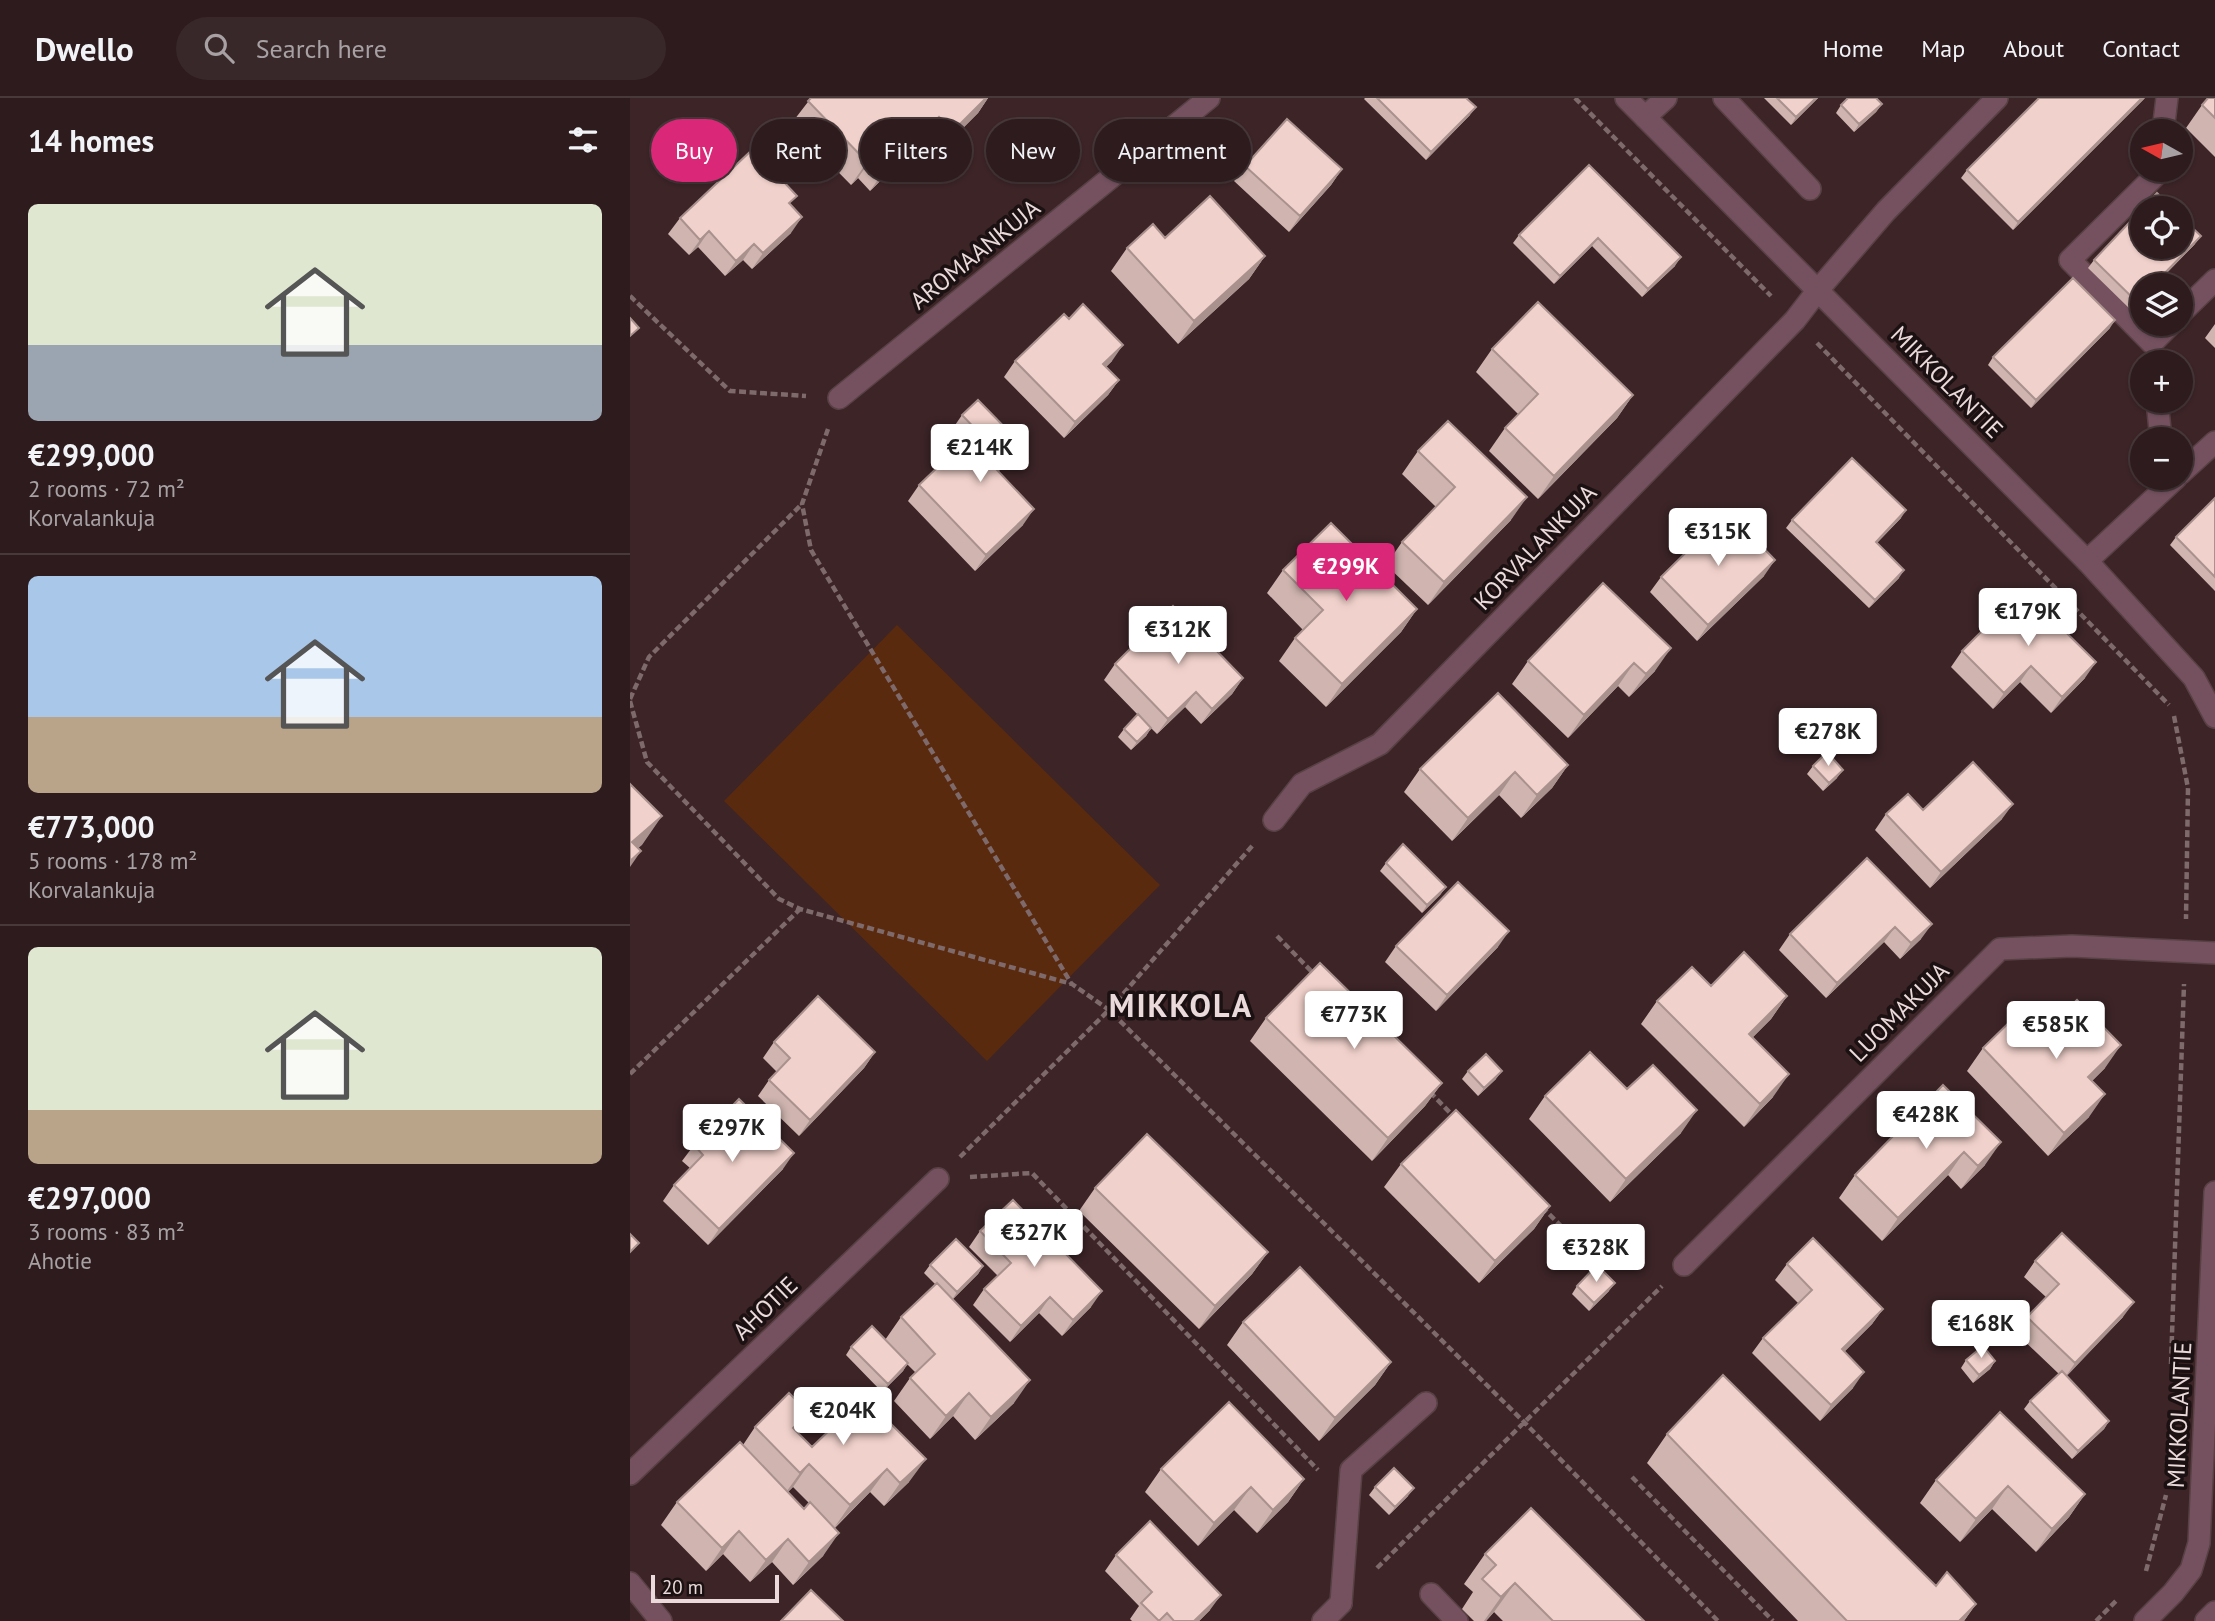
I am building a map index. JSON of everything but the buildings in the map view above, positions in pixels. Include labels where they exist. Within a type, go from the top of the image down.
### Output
[{"type":"street","name":"AROMAANKUJA","points":[[839,398],[1209,98]]},
{"type":"street","name":"MIKKOLANTIE","points":[[1626,98],[2087,561],[2194,678],[2215,717]]},
{"type":"street","points":[[1645,117],[1666,98]]},
{"type":"street","points":[[1724,98],[1810,189]]},
{"type":"street","name":"KORVALANKUJA","points":[[1274,820],[1302,784],[1380,744],[1795,320],[1886,211],[1997,98]]},
{"type":"street","points":[[2164,119],[2167,98]]},
{"type":"street","points":[[2149,182],[2070,260],[2151,350]]},
{"type":"street","points":[[2193,301],[2215,280]]},
{"type":"street","points":[[2193,461],[2215,442]]},
{"type":"street","points":[[2087,561],[2161,490]]},
{"type":"street","name":"LUOMAKUJA","points":[[1684,1265],[2000,949],[2072,946],[2215,953]]},
{"type":"street","name":"AHOTIE","points":[[630,1474],[937,1179]]},
{"type":"street","name":"MIKKOLANTIE","points":[[2145,1621],[2191,1570],[2199,1543],[2215,1192]]},
{"type":"street","points":[[1323,1621],[1341,1603],[1350,1470],[1426,1403]]},
{"type":"street","points":[[630,1585],[662,1621]]},
{"type":"street","points":[[1431,1594],[1457,1621]]},
{"type":"street","points":[[2206,1621],[2215,1612]]},
{"type":"path","points":[[1575,98],[2173,709],[2188,788],[2171,1375]]},
{"type":"path","points":[[630,296],[730,391],[839,398],[802,503],[649,657],[630,700],[647,762],[779,899],[800,909],[1072,984],[1108,1010],[1525,1423],[1718,1621]]},
{"type":"path","points":[[802,503],[811,550],[1072,984]]},
{"type":"path","points":[[937,1179],[1108,1010],[1274,820]]},
{"type":"path","points":[[630,1074],[800,909]]},
{"type":"path","points":[[1277,936],[1316,976]]},
{"type":"path","points":[[1424,1086],[1463,1126]]},
{"type":"path","points":[[937,1179],[1032,1173],[1348,1502]]},
{"type":"path","points":[[1541,1205],[1600,1265]]},
{"type":"path","points":[[1341,1603],[1684,1265]]},
{"type":"path","points":[[1632,1477],[1773,1621]]},
{"type":"path","points":[[2138,1579],[2146,1571],[2167,1491]]},
{"type":"path","points":[[2096,1621],[2123,1594]]},
{"type":"shaded area","points":[[897,625],[1160,885],[987,1061],[724,801]]},
{"type":"district","name":"MIKKOLA","points":[[1181,1005]]}]
